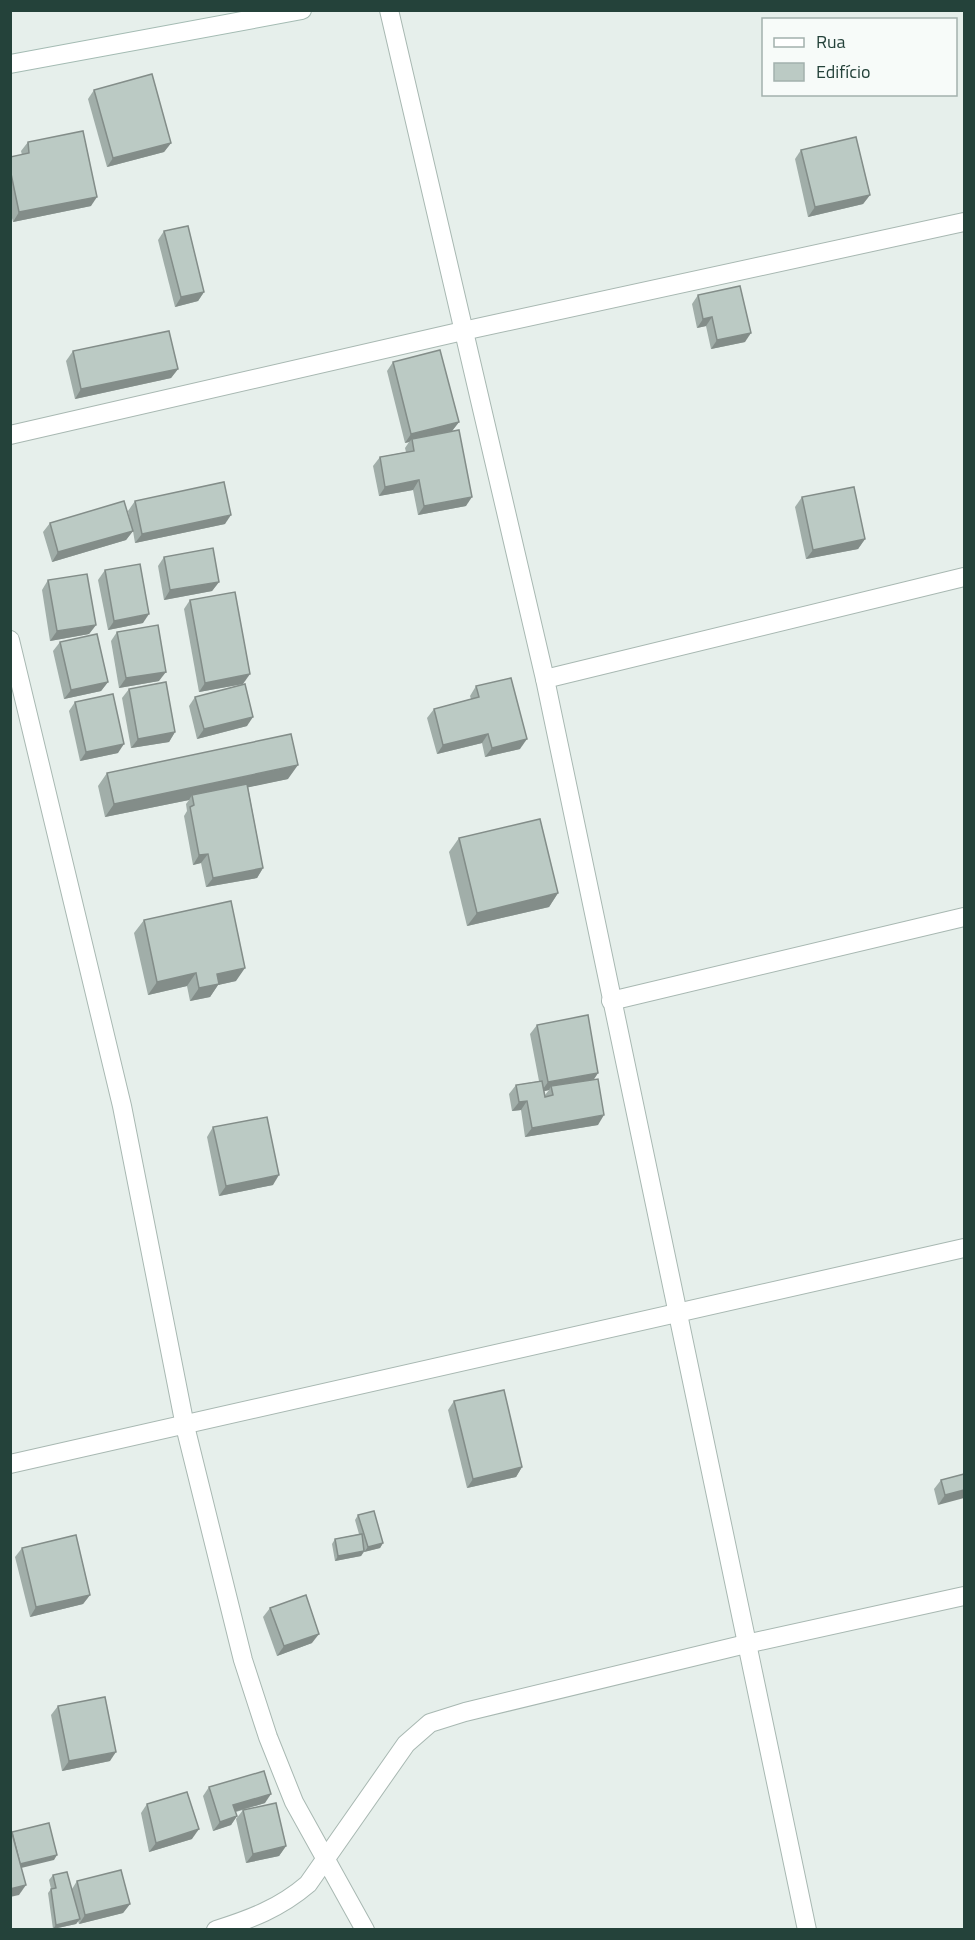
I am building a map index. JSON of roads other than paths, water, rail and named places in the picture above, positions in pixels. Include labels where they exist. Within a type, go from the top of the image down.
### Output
[{"type":"street","points":[[10,64],[302,10]]},
{"type":"street","points":[[389,10],[545,679],[807,1929]]},
{"type":"street","points":[[10,435],[463,332],[964,222]]},
{"type":"street","points":[[545,679],[964,577]]},
{"type":"street","points":[[10,640],[122,1106],[185,1426],[243,1660],[267,1737],[294,1802],[365,1929]]},
{"type":"street","points":[[611,1001],[964,917]]},
{"type":"street","points":[[10,1464],[185,1426],[676,1311],[964,1248]]},
{"type":"street","points":[[216,1929],[258,1917],[290,1900],[308,1884],[406,1744],[430,1723],[476,1709],[746,1644],[964,1596]]}]
